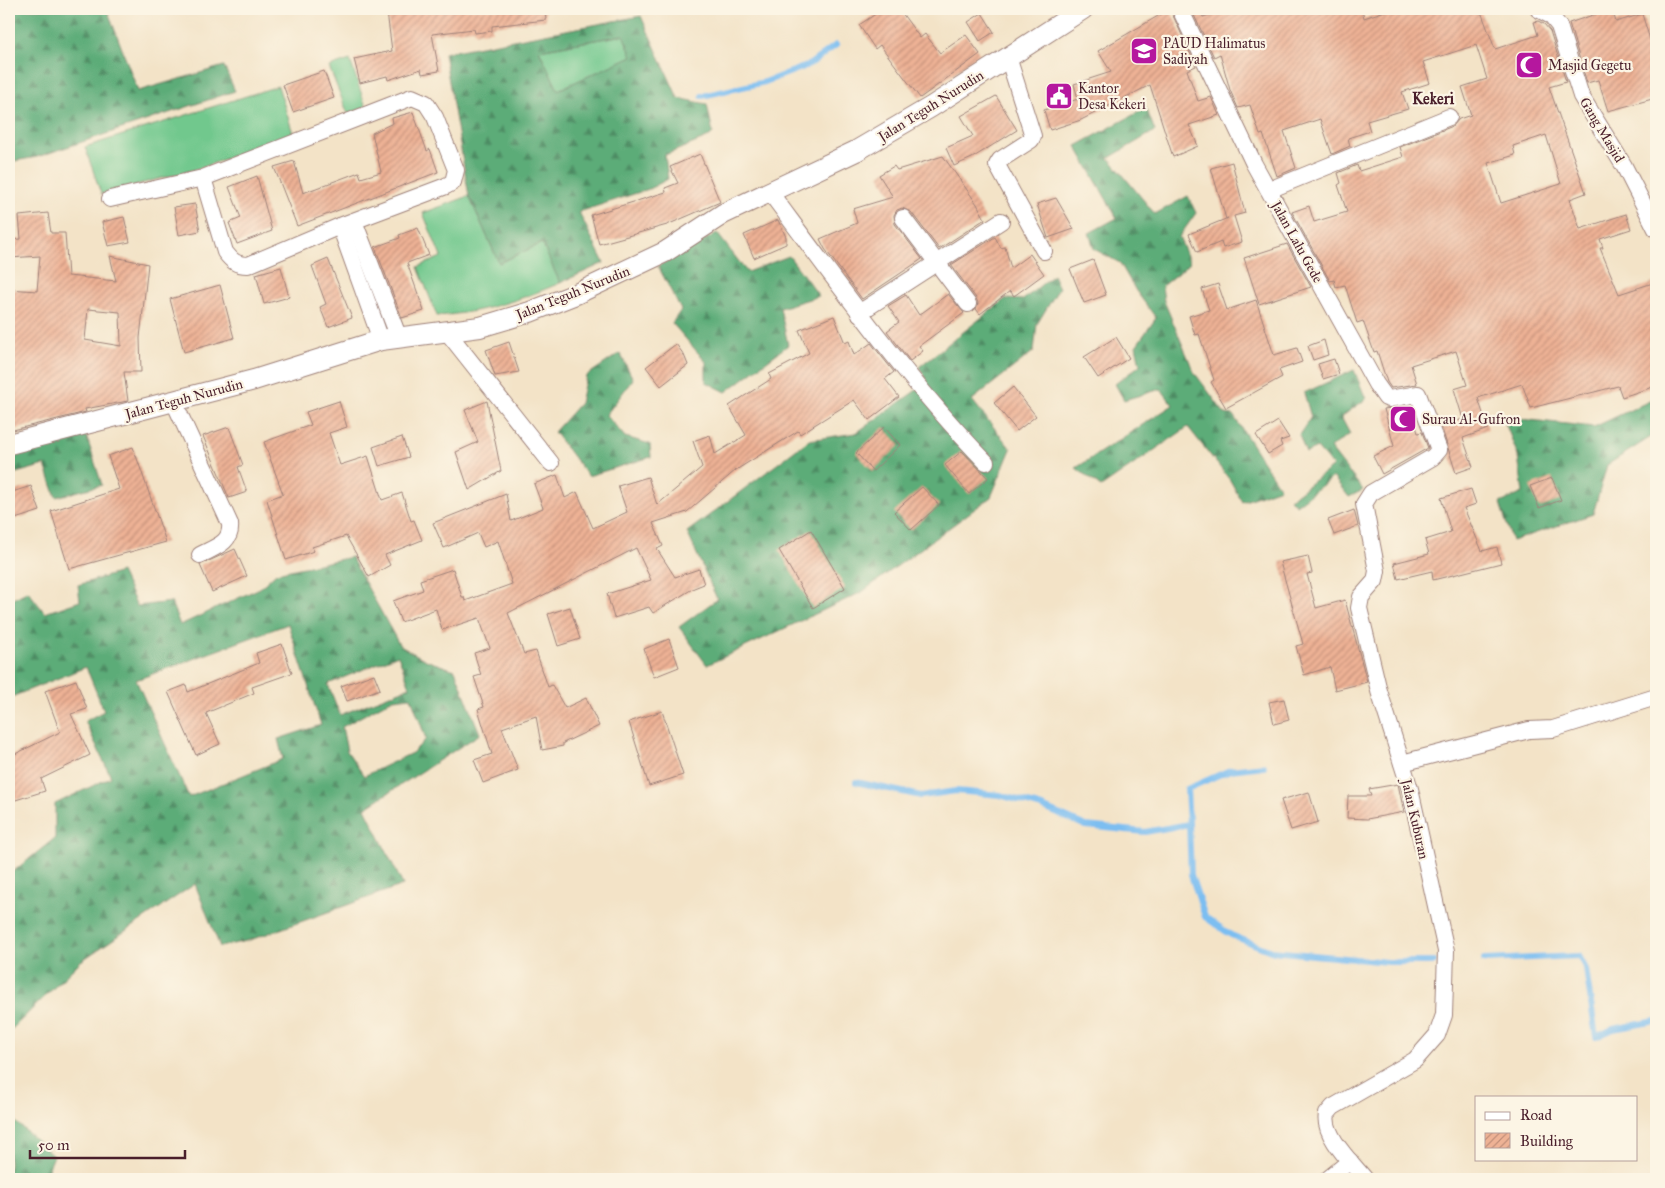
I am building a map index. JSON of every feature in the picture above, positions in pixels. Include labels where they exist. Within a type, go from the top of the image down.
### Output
[{"type":"street","name":"Jalan Teguh Nurudin","points":[[9,444],[254,380],[390,339],[448,333],[480,327],[530,312],[576,294],[665,252],[723,214],[769,191],[817,171],[871,143],[1083,9]]},
{"type":"street","name":"Jalan Lalu Gede","points":[[1180,9],[1220,96],[1269,190],[1376,384],[1386,398],[1389,399],[1418,394],[1436,439]]},
{"type":"street","name":"Gang Masjid","points":[[1538,9],[1548,13],[1557,22],[1581,96],[1624,166],[1656,228]]},
{"type":"street","points":[[1008,57],[1033,136],[1031,140],[1000,160],[997,165],[1044,251]]},
{"type":"street","points":[[110,199],[203,178],[412,97],[426,103],[435,117],[456,170],[453,182],[347,223],[248,265],[240,265],[230,259],[225,252],[203,178]]},
{"type":"street","points":[[1269,190],[1448,117]]},
{"type":"street","points":[[769,191],[859,313],[936,409],[986,462]]},
{"type":"street","points":[[903,218],[968,304]]},
{"type":"street","points":[[859,313],[1001,221]]},
{"type":"street","points":[[347,223],[390,339]]},
{"type":"street","points":[[448,333],[551,463]]},
{"type":"street","points":[[174,402],[230,524],[229,537],[225,542],[200,555]]},
{"type":"street","name":"Jalan Kuburan","points":[[1366,1179],[1350,1161],[1328,1128],[1326,1121],[1328,1112],[1415,1060],[1437,1036],[1444,1015],[1446,951],[1402,763],[1379,691],[1359,608],[1361,597],[1375,581],[1377,571],[1364,504],[1371,494],[1438,453],[1436,439]]},
{"type":"street","points":[[1402,763],[1528,730],[1553,729],[1656,697]]},
{"type":"street","points":[[1328,1179],[1350,1161]]},
{"type":"green space","points":[[9,9],[107,9],[138,91],[224,66],[235,91],[37,157],[9,162]]},
{"type":"green space","points":[[641,16],[678,98],[707,104],[713,133],[707,138],[665,155],[668,179],[649,189],[579,212],[604,263],[560,283],[542,243],[499,263],[469,196],[444,53]],"holes":[[[623,35],[632,56],[558,90],[539,50]]]},
{"type":"green space","points":[[624,35],[632,56],[558,90],[539,50]]},
{"type":"green space","points":[[350,60],[366,107],[348,114],[329,67]]},
{"type":"green space","points":[[278,86],[293,133],[201,168],[101,194],[85,147]]},
{"type":"green space","points":[[1146,108],[1155,131],[1109,158],[1155,214],[1188,196],[1196,213],[1179,237],[1190,263],[1162,286],[1164,301],[1194,372],[1225,414],[1233,415],[1280,488],[1242,502],[1230,480],[1188,427],[1101,487],[1076,468],[1173,405],[1161,389],[1124,400],[1115,384],[1140,365],[1136,346],[1156,318],[1136,291],[1120,263],[1094,249],[1089,233],[1117,218],[1076,146]]},
{"type":"green space","points":[[469,196],[499,263],[542,243],[560,283],[500,305],[469,312],[437,316],[418,267],[441,257],[423,213]]},
{"type":"green space","points":[[717,233],[747,272],[789,256],[819,296],[780,308],[788,345],[726,392],[706,382],[706,362],[672,323],[681,310],[658,266]]},
{"type":"green space","points":[[1053,275],[1059,288],[1037,324],[1034,351],[972,400],[1011,449],[991,497],[862,592],[707,665],[679,627],[717,599],[687,532],[809,440],[856,433],[928,382],[919,367],[1005,299],[1023,300]]},
{"type":"green space","points":[[620,353],[633,379],[606,415],[625,437],[650,444],[651,457],[588,476],[554,432],[580,403],[586,376]]},
{"type":"green space","points":[[1354,370],[1366,399],[1341,417],[1350,434],[1330,448],[1363,490],[1349,497],[1333,477],[1296,505],[1290,499],[1333,466],[1317,448],[1306,453],[1299,435],[1311,417],[1304,393]]},
{"type":"green space","points":[[1656,398],[1656,436],[1651,437],[1607,465],[1593,514],[1512,541],[1500,503],[1523,493],[1518,456],[1503,417],[1594,427]]},
{"type":"green space","points":[[86,435],[102,485],[56,497],[45,465],[9,475],[9,452]]},
{"type":"green space","points":[[351,557],[400,646],[428,661],[455,670],[480,734],[365,808],[403,885],[250,940],[220,947],[195,884],[81,961],[9,1032],[9,872],[14,871],[55,838],[55,804],[111,777],[85,721],[104,711],[86,667],[9,698],[9,601],[28,591],[45,613],[80,601],[78,585],[121,572],[137,606],[171,602],[180,625],[260,588],[276,573]],"holes":[[[288,624],[321,725],[278,739],[283,759],[189,797],[136,680]],[[398,655],[410,687],[340,715],[328,684]],[[411,697],[426,739],[412,753],[364,776],[347,751],[342,727],[393,699]]]},
{"type":"green space","points":[[9,1116],[54,1156],[44,1179],[9,1179]]},
{"type":"building","points":[[417,9],[545,9],[546,20],[492,26],[492,31],[475,33],[474,29],[432,34],[439,71],[422,74],[421,69],[388,80],[387,76],[360,83],[354,59],[392,51],[387,12]]},
{"type":"building","points":[[883,9],[899,9],[920,38],[925,34],[940,53],[966,35],[980,54],[920,98],[880,45],[875,49],[859,25]]},
{"type":"building","points":[[1170,9],[1196,66],[1187,70],[1198,101],[1211,97],[1219,115],[1189,125],[1198,146],[1173,157],[1150,85],[1081,120],[1050,130],[1044,110],[1078,99],[1074,84],[1111,72],[1098,51]]},
{"type":"building","points":[[1191,9],[1200,9],[1203,17],[1229,9],[1362,9],[1364,18],[1391,9],[1480,9],[1495,49],[1538,35],[1534,22],[1538,21],[1544,24],[1550,31],[1566,82],[1549,87],[1586,193],[1570,199],[1580,229],[1626,214],[1631,229],[1600,239],[1603,248],[1600,248],[1619,294],[1656,282],[1656,386],[1622,397],[1618,386],[1531,408],[1522,384],[1478,398],[1488,429],[1463,438],[1473,467],[1456,473],[1441,426],[1463,419],[1454,389],[1467,385],[1456,351],[1411,365],[1417,384],[1391,388],[1387,382],[1377,351],[1374,352],[1363,321],[1357,323],[1345,285],[1336,287],[1334,280],[1330,281],[1292,212],[1309,206],[1314,222],[1347,212],[1338,185],[1341,183],[1338,173],[1357,165],[1359,171],[1403,157],[1400,147],[1453,126],[1459,119],[1471,115],[1462,87],[1487,79],[1476,45],[1423,62],[1430,83],[1402,92],[1408,109],[1367,121],[1370,131],[1348,138],[1350,146],[1332,154],[1320,119],[1284,131],[1296,168],[1277,176],[1263,134],[1260,135],[1250,105],[1238,108],[1230,90],[1220,54],[1214,57]],"holes":[[[1546,135],[1561,184],[1501,203],[1488,163],[1515,155],[1513,146]]]},
{"type":"building","points":[[1612,9],[1616,22],[1642,14],[1656,59],[1656,98],[1608,111],[1598,80],[1587,83],[1569,23],[1596,14],[1595,12]]},
{"type":"building","points":[[982,13],[994,32],[980,41],[968,22]]},
{"type":"building","points":[[324,71],[334,98],[293,112],[283,85]]},
{"type":"building","points":[[996,96],[1017,130],[972,158],[954,166],[946,148],[973,136],[961,116]]},
{"type":"building","points":[[413,112],[427,151],[430,149],[438,172],[297,226],[274,167],[294,161],[303,193],[359,172],[361,178],[381,172],[372,133],[393,123],[392,118]]},
{"type":"building","points":[[700,154],[720,202],[667,225],[599,244],[591,215],[666,192],[665,188],[678,183],[670,167]]},
{"type":"building","points":[[943,156],[977,204],[985,219],[939,249],[911,212],[902,208],[897,210],[894,215],[895,224],[922,259],[862,299],[825,249],[820,239],[857,223],[853,209],[893,197],[879,175],[894,166],[897,170]]},
{"type":"building","points":[[1232,162],[1245,213],[1234,216],[1242,242],[1223,248],[1221,242],[1197,252],[1189,234],[1226,219],[1211,168]]},
{"type":"building","points":[[257,176],[272,231],[237,244],[229,223],[241,218],[229,187]]},
{"type":"building","points":[[1056,198],[1074,229],[1048,238],[1037,204]]},
{"type":"building","points":[[195,204],[200,231],[179,235],[174,207]]},
{"type":"building","points":[[48,213],[51,233],[65,233],[68,276],[116,281],[110,256],[148,264],[140,338],[141,372],[124,372],[128,401],[85,409],[86,412],[9,431],[9,289],[37,291],[40,256],[9,258],[9,240],[21,239],[19,216]],"holes":[[[88,309],[120,312],[121,346],[85,340]]]},
{"type":"building","points":[[124,217],[130,242],[108,246],[102,222]]},
{"type":"building","points":[[778,220],[786,237],[786,244],[754,258],[744,235]]},
{"type":"building","points":[[418,228],[429,255],[407,263],[424,311],[402,318],[375,247],[400,238],[399,235]]},
{"type":"building","points":[[995,237],[1001,248],[1005,247],[1011,268],[1030,254],[1044,274],[1014,296],[1010,291],[980,314],[976,309],[978,303],[976,298],[951,265]]},
{"type":"building","points":[[1287,244],[1311,287],[1259,304],[1244,258]]},
{"type":"building","points":[[328,259],[352,318],[328,327],[320,307],[326,304],[312,266]]},
{"type":"building","points":[[1093,260],[1106,295],[1084,303],[1070,269]]},
{"type":"building","points":[[281,267],[289,297],[264,304],[256,274]]},
{"type":"building","points":[[1218,284],[1227,310],[1256,300],[1274,355],[1297,348],[1302,362],[1279,370],[1282,377],[1226,408],[1211,382],[1214,380],[1199,334],[1195,335],[1189,316],[1209,310],[1202,289]]},
{"type":"building","points":[[220,285],[234,338],[184,352],[170,299]]},
{"type":"building","points":[[948,294],[964,313],[919,346],[923,351],[910,361],[887,331],[899,322],[888,306],[906,295],[919,315]]},
{"type":"building","points":[[834,316],[845,343],[849,341],[854,355],[871,343],[894,372],[885,379],[899,397],[869,420],[854,400],[800,434],[798,431],[736,470],[687,512],[653,523],[663,546],[657,549],[675,577],[699,569],[704,584],[653,613],[649,607],[614,618],[607,594],[651,580],[636,548],[508,613],[524,654],[536,651],[548,687],[552,685],[565,708],[586,698],[599,726],[563,743],[563,746],[542,750],[536,716],[502,728],[518,770],[483,783],[474,760],[492,754],[478,709],[484,707],[474,677],[481,675],[474,653],[490,648],[479,618],[442,630],[436,609],[401,622],[393,601],[423,590],[420,580],[453,569],[465,601],[512,584],[498,541],[484,547],[478,533],[444,548],[433,523],[506,494],[511,521],[543,508],[534,484],[557,475],[565,498],[577,492],[593,528],[627,512],[618,486],[648,477],[657,505],[702,467],[693,441],[710,435],[715,454],[746,435],[729,406],[771,379],[769,374],[809,353],[799,330]]},
{"type":"building","points":[[1116,337],[1129,358],[1098,378],[1084,357]]},
{"type":"building","points":[[1324,340],[1328,355],[1313,360],[1308,346]]},
{"type":"building","points":[[509,342],[519,372],[495,376],[486,350]]},
{"type":"building","points":[[676,344],[688,365],[661,386],[646,367]]},
{"type":"building","points":[[1334,359],[1339,374],[1323,379],[1318,364]]},
{"type":"building","points":[[1013,387],[1036,416],[1017,431],[994,403]]},
{"type":"building","points":[[339,401],[347,427],[329,433],[340,465],[368,456],[382,500],[402,493],[411,521],[414,520],[422,540],[385,555],[390,565],[369,577],[346,536],[312,547],[314,551],[286,560],[267,500],[283,494],[264,442],[311,425],[306,412]]},
{"type":"building","points":[[487,401],[501,471],[469,490],[456,452],[478,442],[465,410]]},
{"type":"building","points":[[1410,405],[1418,433],[1422,432],[1428,448],[1382,474],[1373,456],[1394,446],[1384,409]]},
{"type":"building","points":[[1278,421],[1289,438],[1280,441],[1282,446],[1268,454],[1256,435]]},
{"type":"building","points":[[229,427],[243,465],[238,467],[247,492],[229,498],[203,436]]},
{"type":"building","points":[[884,427],[900,445],[873,471],[856,453]]},
{"type":"building","points":[[402,437],[409,457],[379,466],[373,447]]},
{"type":"building","points":[[133,447],[166,542],[69,569],[51,511],[119,489],[108,456]]},
{"type":"building","points":[[962,451],[988,478],[969,494],[945,465]]},
{"type":"building","points":[[1552,478],[1561,500],[1539,508],[1530,486]]},
{"type":"building","points":[[31,486],[40,511],[12,520],[9,510],[9,493]]},
{"type":"building","points":[[922,487],[939,505],[911,530],[894,512]]},
{"type":"building","points":[[1471,489],[1476,504],[1464,508],[1482,551],[1497,547],[1501,563],[1433,580],[1432,571],[1398,579],[1394,563],[1429,554],[1425,540],[1451,532],[1441,498]]},
{"type":"building","points":[[1354,510],[1358,526],[1334,535],[1328,520]]},
{"type":"building","points":[[811,530],[845,588],[813,608],[779,550]]},
{"type":"building","points":[[235,549],[247,576],[212,592],[200,565]]},
{"type":"building","points":[[1308,556],[1312,573],[1307,574],[1316,608],[1345,600],[1367,682],[1335,690],[1330,667],[1304,675],[1296,646],[1303,644],[1280,562]]},
{"type":"building","points":[[570,607],[580,639],[558,646],[548,614]]},
{"type":"building","points":[[669,639],[679,667],[654,677],[644,649]]},
{"type":"building","points":[[282,644],[292,673],[252,687],[254,693],[206,713],[220,744],[196,755],[168,692],[186,685],[188,692],[259,663],[256,653]]},
{"type":"building","points":[[374,674],[380,689],[347,701],[341,686]]},
{"type":"building","points":[[76,680],[87,709],[71,714],[90,755],[41,779],[45,791],[9,802],[9,757],[60,732],[45,691]]},
{"type":"building","points":[[1284,699],[1289,720],[1274,724],[1269,702]]},
{"type":"building","points":[[662,711],[683,775],[649,786],[629,722]]},
{"type":"building","points":[[1398,784],[1404,812],[1367,819],[1347,818],[1348,796],[1371,796],[1369,789]]},
{"type":"building","points":[[1309,792],[1318,822],[1291,830],[1281,800]]},
{"type":"waterway","points":[[702,96],[765,82],[809,65],[836,45]]},
{"type":"waterway","points":[[856,782],[921,796],[956,791],[1000,795],[1042,807],[1086,826],[1145,832],[1189,824],[1187,789],[1230,770],[1264,766]]},
{"type":"waterway","points":[[1189,824],[1191,875],[1205,917],[1231,935],[1271,951],[1388,962],[1434,962]]},
{"type":"waterway","points":[[1484,960],[1579,956],[1586,969],[1596,1037],[1613,1029],[1656,1021]]},
{"type":"place","name":"PAUD Halimatus Sadiyah","points":[[1144,51]]},
{"type":"place","name":"Masjid Gegetu","points":[[1529,65]]},
{"type":"place","name":"Kantor Desa Kekeri","points":[[1059,96]]},
{"type":"place","name":"Surau Al-Gufron","points":[[1403,419]]},
{"type":"district","name":"Kekeri","points":[[1433,98]]}]
